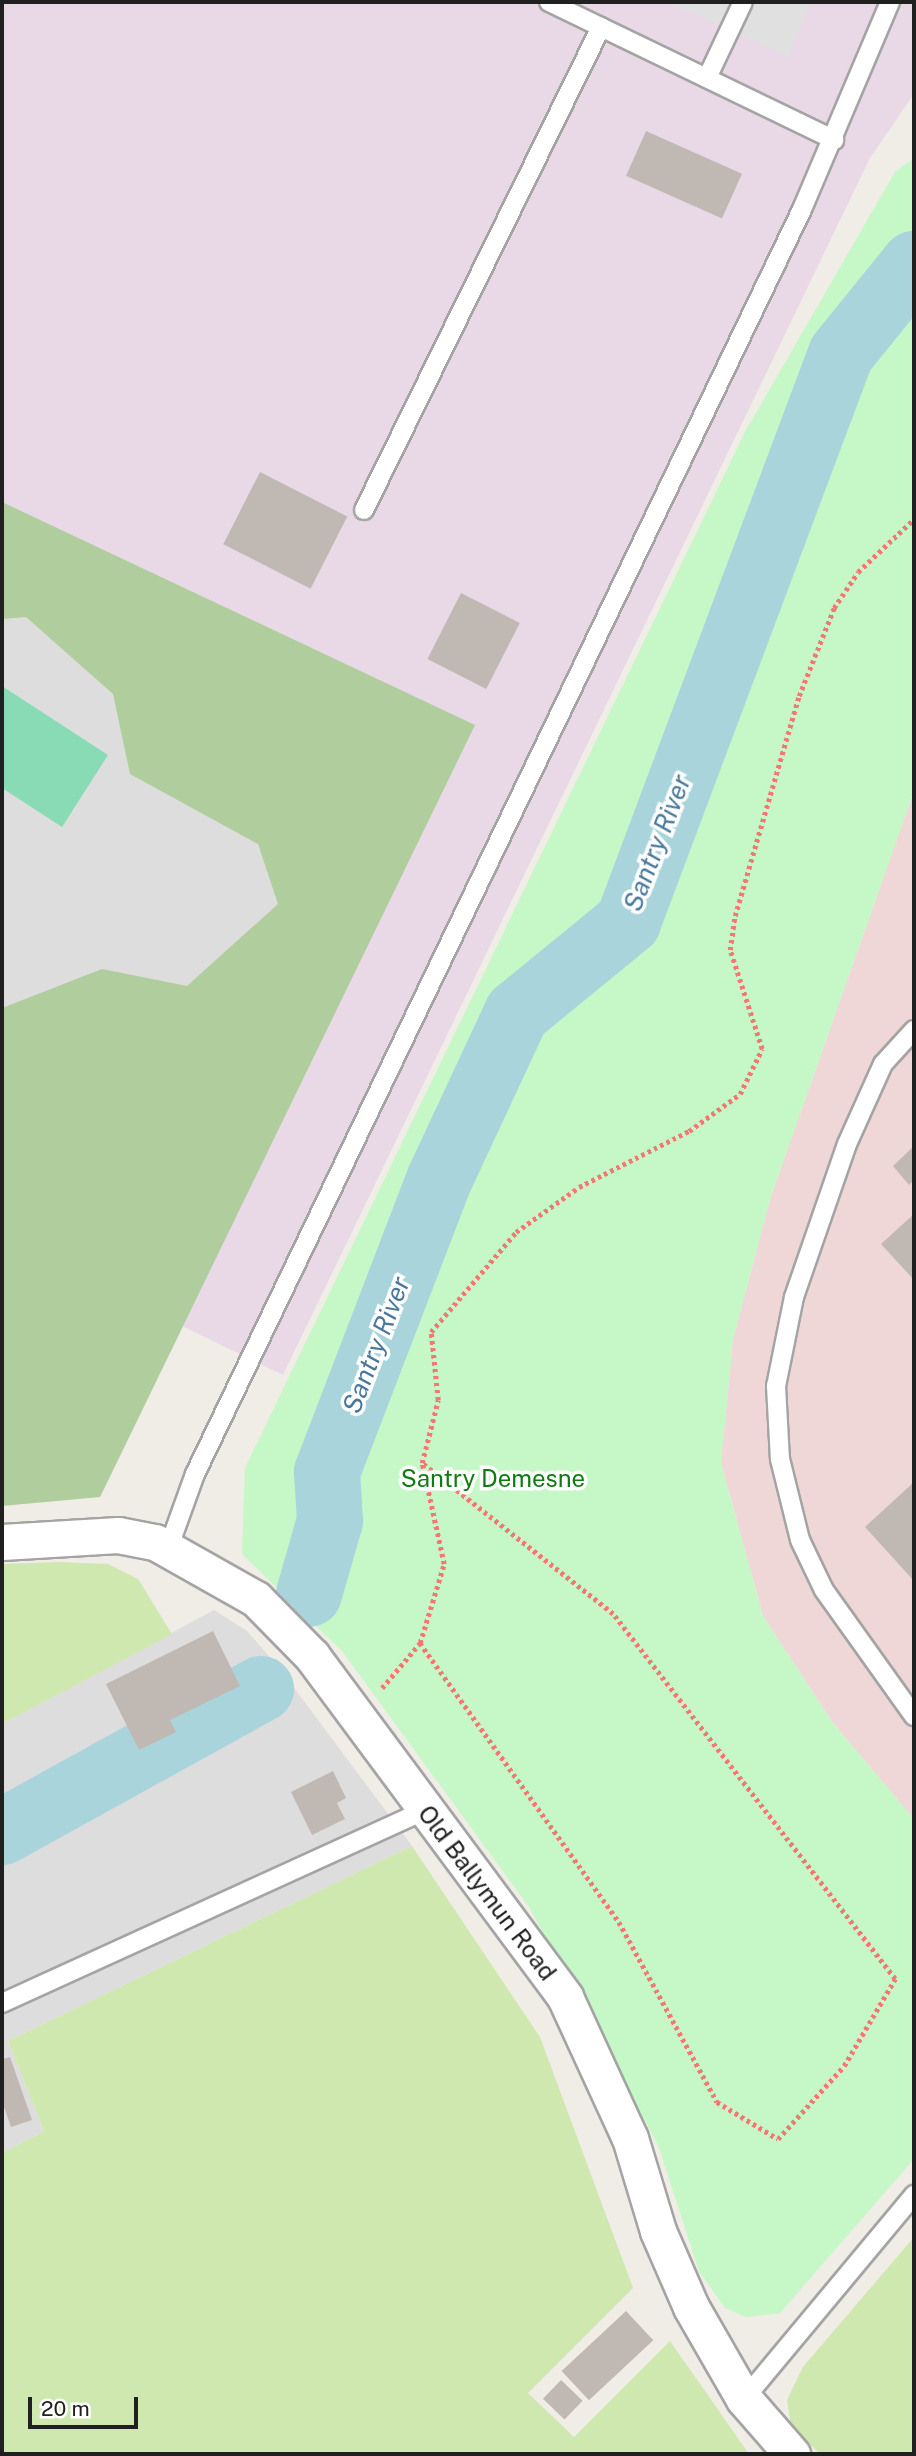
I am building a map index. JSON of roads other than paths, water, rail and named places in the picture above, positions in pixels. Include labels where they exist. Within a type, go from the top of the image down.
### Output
[{"type":"street","name":"Old Ballymun Road","points":[[2,1542],[118,1535],[169,1549],[273,1614],[312,1656],[354,1717],[565,1997],[587,2037],[630,2138],[658,2231],[744,2399],[792,2454]]},
{"type":"lane","points":[[549,2],[834,140]]},
{"type":"lane","points":[[707,78],[743,2]]},
{"type":"lane","points":[[169,1549],[195,1474],[834,140],[890,2]]},
{"type":"lane","points":[[364,510],[601,27]]},
{"type":"lane","points":[[914,1030],[883,1064],[847,1144],[794,1297],[776,1386],[780,1459],[800,1540],[824,1590],[914,1716]]},
{"type":"lane","points":[[2,2003],[426,1810]]},
{"type":"lane","points":[[744,2399],[914,2195]]},
{"type":"waterway","name":"Santry River","points":[[309,1594],[330,1521],[327,1472],[440,1178],[517,1013],[628,922],[841,354],[914,264]]},
{"type":"waterway","name":"Santry River","points":[[2,1832],[261,1689]]},
{"type":"park label","name":"Santry Demesne","points":[[493,1479]]}]
